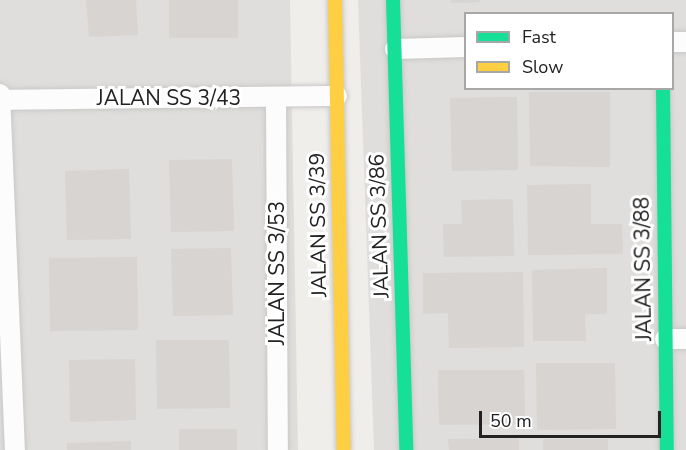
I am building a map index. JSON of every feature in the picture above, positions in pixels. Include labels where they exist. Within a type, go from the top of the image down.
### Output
[{"type":"street","name":"JALAN SS 3/39","points":[[335,0],[344,450]]},
{"type":"street","name":"JALAN SS 3/86","points":[[393,0],[406,450]]},
{"type":"street","points":[[395,49],[464,47]]},
{"type":"street","name":"JALAN SS 3/88","points":[[663,90],[667,450]]},
{"type":"street","points":[[0,94],[10,442]]},
{"type":"street","name":"JALAN SS 3/43","points":[[0,100],[337,96]]},
{"type":"street","name":"JALAN SS 3/53","points":[[276,97],[278,450]]},
{"type":"street","points":[[665,339],[686,339]]},
{"type":"shaded area","points":[[0,0],[290,0],[298,450],[0,450]]},
{"type":"shaded area","points":[[358,0],[686,0],[686,450],[374,450]]},
{"type":"building","points":[[86,0],[136,0],[138,35],[89,37]]},
{"type":"building","points":[[169,0],[238,0],[238,38],[169,38]]},
{"type":"building","points":[[451,0],[479,0],[480,2],[451,3]]},
{"type":"building","points":[[529,92],[610,92],[610,167],[530,166]]},
{"type":"building","points":[[517,97],[518,170],[452,171],[450,98]]},
{"type":"building","points":[[232,159],[234,231],[171,232],[169,160]]},
{"type":"building","points":[[129,169],[131,239],[67,240],[65,171]]},
{"type":"building","points":[[591,184],[591,224],[622,224],[623,254],[528,255],[527,185]]},
{"type":"building","points":[[513,199],[514,256],[444,257],[443,224],[462,224],[461,200]]},
{"type":"building","points":[[231,248],[233,315],[173,316],[171,249]]},
{"type":"building","points":[[137,257],[138,330],[50,331],[49,258]]},
{"type":"building","points":[[607,268],[607,314],[585,314],[586,341],[533,341],[532,270]]},
{"type":"building","points":[[523,272],[524,347],[449,348],[448,313],[423,314],[423,273]]},
{"type":"building","points":[[156,340],[229,340],[230,408],[157,409]]},
{"type":"building","points":[[135,359],[136,420],[70,422],[69,360]]},
{"type":"building","points":[[536,363],[615,363],[616,429],[537,430]]},
{"type":"building","points":[[438,370],[524,370],[525,424],[439,425]]},
{"type":"building","points":[[179,429],[237,429],[237,450],[179,450]]},
{"type":"building","points":[[519,438],[519,450],[449,450],[448,439]]},
{"type":"building","points":[[543,439],[608,439],[608,450],[543,450]]},
{"type":"building","points":[[131,441],[131,450],[67,450],[67,443]]},
{"type":"traffic: fast","points":[[393,0],[406,450]]},
{"type":"traffic: fast","points":[[663,90],[667,450]]},
{"type":"traffic: slow","points":[[335,0],[344,450]]}]
